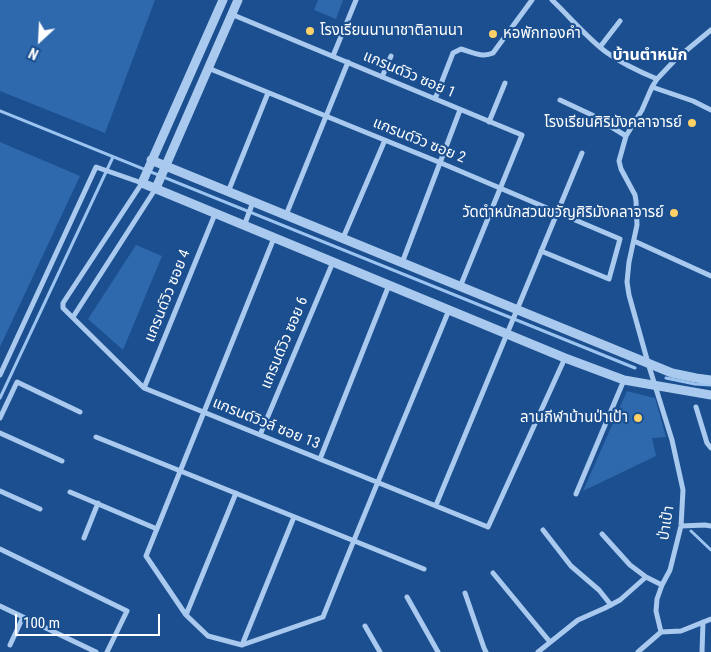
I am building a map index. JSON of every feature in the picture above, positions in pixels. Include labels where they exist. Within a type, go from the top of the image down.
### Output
[{"type":"street","points":[[144,388],[64,308],[62,303],[143,181],[224,0]]},
{"type":"street","points":[[73,317],[157,186],[238,0]]},
{"type":"street","points":[[333,56],[356,0]]},
{"type":"street","points":[[435,99],[453,53],[461,49],[483,55],[493,53],[532,0]]},
{"type":"street","points":[[552,0],[607,53],[657,79]]},
{"type":"street","name":"แกรนด์วิว ซอย 1","points":[[231,14],[522,135],[500,188]]},
{"type":"street","points":[[600,47],[620,21]]},
{"type":"street","name":"ป่าเป้า","points":[[661,632],[656,611],[657,599],[670,570],[681,526],[684,490],[672,440],[629,295],[627,282],[637,225],[636,201],[619,161],[626,136],[642,110],[657,79],[676,59],[711,30]]},
{"type":"street","points":[[382,77],[391,56]]},
{"type":"street","points":[[286,215],[348,62]]},
{"type":"street","name":"แกรนด์วิว ซอย 2","points":[[208,68],[440,162],[620,239],[609,279],[541,251]]},
{"type":"street","points":[[489,122],[505,83]]},
{"type":"street","points":[[652,87],[693,101],[711,110]]},
{"type":"street","points":[[228,192],[268,93]]},
{"type":"street","points":[[560,100],[592,115],[626,136]]},
{"type":"street","points":[[402,263],[460,110]]},
{"type":"street","points":[[342,238],[385,140]]},
{"type":"street","points":[[436,506],[582,153]]},
{"type":"street","points":[[150,162],[228,192],[252,206],[286,215],[342,238],[460,287],[515,313],[672,373],[711,380]]},
{"type":"street","points":[[0,375],[96,167],[157,186],[215,214],[246,223],[274,238],[449,310],[508,331],[565,358],[624,380],[711,395]]},
{"type":"street","points":[[460,287],[500,188]]},
{"type":"street","points":[[246,223],[252,206]]},
{"type":"street","name":"แกรนด์วิว ซอย 4","points":[[144,388],[215,214]]},
{"type":"street","points":[[274,238],[146,556],[186,615],[208,636],[242,645],[324,617],[449,310]]},
{"type":"street","points":[[634,241],[711,276]]},
{"type":"street","name":"แกรนด์วิว ซอย 6","points":[[260,435],[333,262]]},
{"type":"street","points":[[320,459],[389,285]]},
{"type":"street","name":"แกรนด์วิวล์ ซอย 13","points":[[144,388],[488,527],[565,358]]},
{"type":"street","points":[[576,494],[624,380]]},
{"type":"street","points":[[0,418],[17,382],[80,412]]},
{"type":"street","points":[[696,407],[707,443],[711,448]]},
{"type":"street","points":[[0,433],[62,461]]},
{"type":"street","points":[[96,437],[424,569]]},
{"type":"street","points":[[0,491],[40,509]]},
{"type":"street","points":[[70,492],[157,529]]},
{"type":"street","points":[[186,615],[236,493]]},
{"type":"street","points":[[84,538],[98,503]]},
{"type":"street","points":[[242,645],[294,517]]},
{"type":"street","points":[[681,526],[711,526]]},
{"type":"street","points":[[543,530],[571,566],[599,590],[611,605]]},
{"type":"street","points":[[602,534],[630,565],[646,577],[662,585]]},
{"type":"street","points":[[0,549],[127,611],[107,652]]},
{"type":"street","points":[[493,573],[550,642]]},
{"type":"street","points":[[538,652],[578,620],[620,600],[646,577]]},
{"type":"street","points":[[465,593],[486,652]]},
{"type":"street","points":[[407,597],[438,652]]},
{"type":"street","points":[[0,606],[96,652]]},
{"type":"street","points":[[10,645],[23,617]]},
{"type":"street","points":[[638,652],[661,632],[681,631],[711,619]]},
{"type":"street","points":[[702,652],[703,622]]},
{"type":"street","points":[[364,626],[380,652]]},
{"type":"shaded area","points":[[0,0],[155,0],[105,133],[0,91]]},
{"type":"shaded area","points":[[318,0],[343,0],[336,19],[314,10]]},
{"type":"shaded area","points":[[0,142],[80,176],[0,347]]},
{"type":"shaded area","points":[[136,245],[162,256],[123,350],[88,319]]},
{"type":"shaded area","name":"ลานกีฬาบ้านป่าเป้า","points":[[627,391],[655,398],[666,437],[652,438],[656,456],[583,491]]},
{"type":"waterway","points":[[0,111],[635,368]]},
{"type":"waterway","points":[[0,398],[113,157]]},
{"type":"waterway","points":[[666,378],[711,385]]},
{"type":"waterway","points":[[691,531],[711,550]]},
{"type":"place","name":"โรงเรียนนานาชาติลานนา","points":[[310,31]]},
{"type":"place","name":"หอพักทองคำ","points":[[493,34]]},
{"type":"place","name":"โรงเรียนศิริมังคลาจารย์","points":[[692,123]]},
{"type":"place","name":"วัดตำหนักสวนขวัญศิริมังคลาจารย์","points":[[674,213]]},
{"type":"place","name":"ลานกีฬาบ้านป่าเป้า","points":[[638,418]]},
{"type":"district","name":"บ้านตำหนัก","points":[[650,56]]}]
